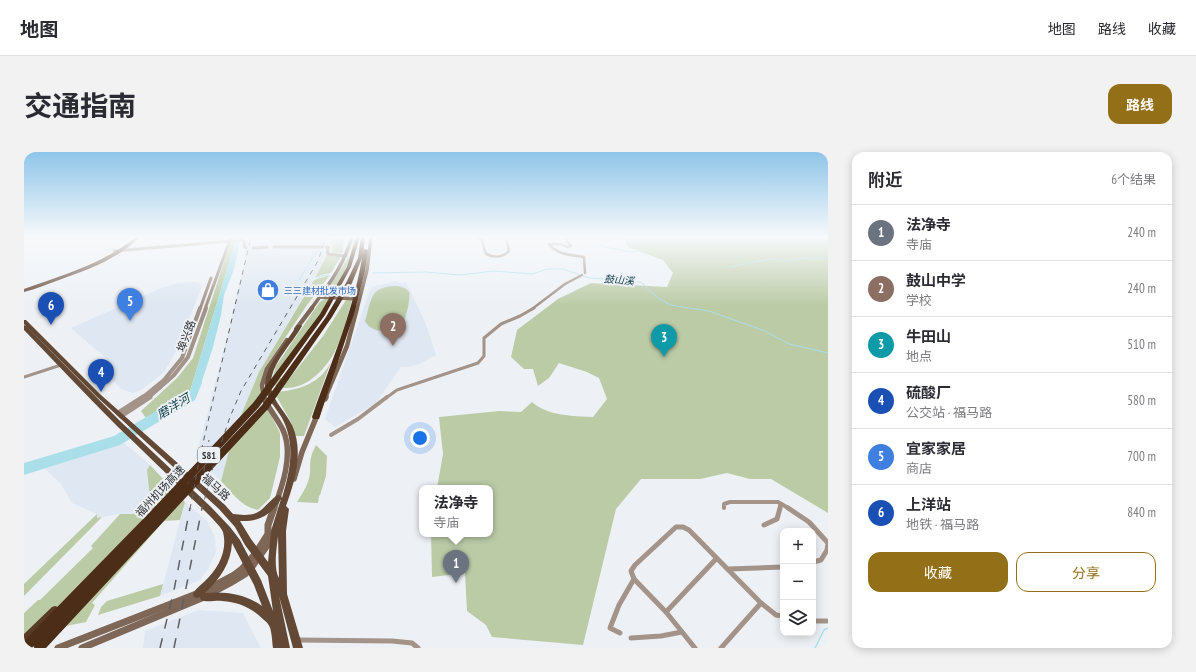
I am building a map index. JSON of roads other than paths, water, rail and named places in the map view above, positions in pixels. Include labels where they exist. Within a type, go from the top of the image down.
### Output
[{"type":"highway","name":"福州机场高速","points":[[25,648],[256,405],[323,314],[349,267],[351,260]]},
{"type":"highway","name":"福州机场高速","points":[[39,648],[266,408],[329,317],[349,283],[359,260]]},
{"type":"highway","points":[[316,417],[348,322],[364,260]]},
{"type":"highway","points":[[24,640],[97,572]]},
{"type":"main road","points":[[24,290],[86,268],[100,260]]},
{"type":"main road","points":[[258,555],[268,534],[268,525],[278,498],[286,466],[286,441],[279,422],[265,401],[262,385],[264,376],[272,361],[320,297],[344,260]]},
{"type":"main road","points":[[82,648],[230,583],[245,574],[249,565],[272,540],[285,509],[302,452],[347,346],[367,270],[368,260]]},
{"type":"main road","points":[[320,297],[359,300]]},
{"type":"main road","name":"福马路","points":[[24,321],[99,396],[130,424],[137,436],[208,509],[238,543],[249,565],[275,630],[278,648]]},
{"type":"main road","points":[[285,648],[273,593],[272,552],[275,530],[294,465],[294,452],[290,429],[283,414],[271,398],[268,384],[272,370],[299,326]]},
{"type":"main road","name":"福马路","points":[[24,327],[124,428],[137,436],[222,507],[231,517],[270,571],[283,595],[298,644]]},
{"type":"main road","points":[[231,517],[251,519],[260,516],[268,511],[278,498]]},
{"type":"main road","points":[[283,595],[282,531],[285,509]]},
{"type":"main road","points":[[201,595],[224,562],[229,544],[227,530]]},
{"type":"main road","points":[[58,648],[201,595],[241,598],[262,611],[270,619],[275,630]]},
{"type":"street","name":"埠兴路","points":[[119,414],[162,389],[184,364],[191,351],[213,278],[221,260]]},
{"type":"street","points":[[584,260],[585,273]]},
{"type":"street","points":[[331,435],[358,419],[397,390],[478,363],[484,356],[484,338],[501,324],[520,316],[537,306],[565,284],[582,275]]},
{"type":"street","points":[[24,376],[61,365]]},
{"type":"street","points":[[724,508],[724,504],[730,502],[780,504],[809,522],[828,544],[827,550],[821,560],[816,561]]},
{"type":"street","points":[[764,525],[777,519],[780,512],[780,504]]},
{"type":"street","points":[[695,648],[666,612],[634,579],[631,571],[635,565],[676,527],[683,527],[689,530],[761,603],[776,615],[780,616]]},
{"type":"street","points":[[666,612],[716,559]]},
{"type":"street","points":[[729,569],[780,567]]},
{"type":"street","points":[[620,633],[610,628],[619,605],[634,579]]},
{"type":"street","points":[[721,648],[761,603]]},
{"type":"street","points":[[816,621],[827,621]]},
{"type":"street","points":[[631,638],[661,636],[682,632]]},
{"type":"street","points":[[298,644],[392,640],[412,643],[418,648]]},
{"type":"water","name":"磨洋河","points":[[230,260],[236,260],[224,295],[221,315],[213,347],[195,400],[120,445],[24,475],[24,463],[114,436],[190,391]]},
{"type":"waterway","points":[[299,280],[311,260]]},
{"type":"waterway","points":[[730,267],[763,260]]},
{"type":"waterway","points":[[778,260],[791,260]]},
{"type":"waterway","name":"鼓山溪","points":[[373,273],[425,272],[461,275],[493,271],[533,274],[547,269],[563,269],[589,278],[631,280],[642,283],[657,297],[670,305],[709,311],[765,331],[789,344],[828,353]]},
{"type":"waterway","points":[[317,279],[321,276],[329,275]]},
{"type":"waterway","points":[[815,648],[824,630],[828,628]]},
{"type":"railway","points":[[190,509],[200,456],[246,260]]},
{"type":"railway","points":[[202,509],[213,467],[230,417],[241,391],[318,260]]},
{"type":"railway","points":[[199,501],[209,440]]},
{"type":"railway","points":[[160,648],[174,590],[190,508]]},
{"type":"railway","points":[[174,648],[202,508]]},
{"type":"place","name":"三三建材批发市场","points":[[268,290]]},
{"type":"place","name":"宜家家居","points":[[130,321]]},
{"type":"place","name":"上洋站","points":[[51,325]]},
{"type":"place","name":"鼓山中学","points":[[393,346]]},
{"type":"place","name":"牛田山","points":[[664,357]]},
{"type":"place","name":"硫酸厂","points":[[101,392]]},
{"type":"place","name":"法净寺","points":[[456,583]]}]
